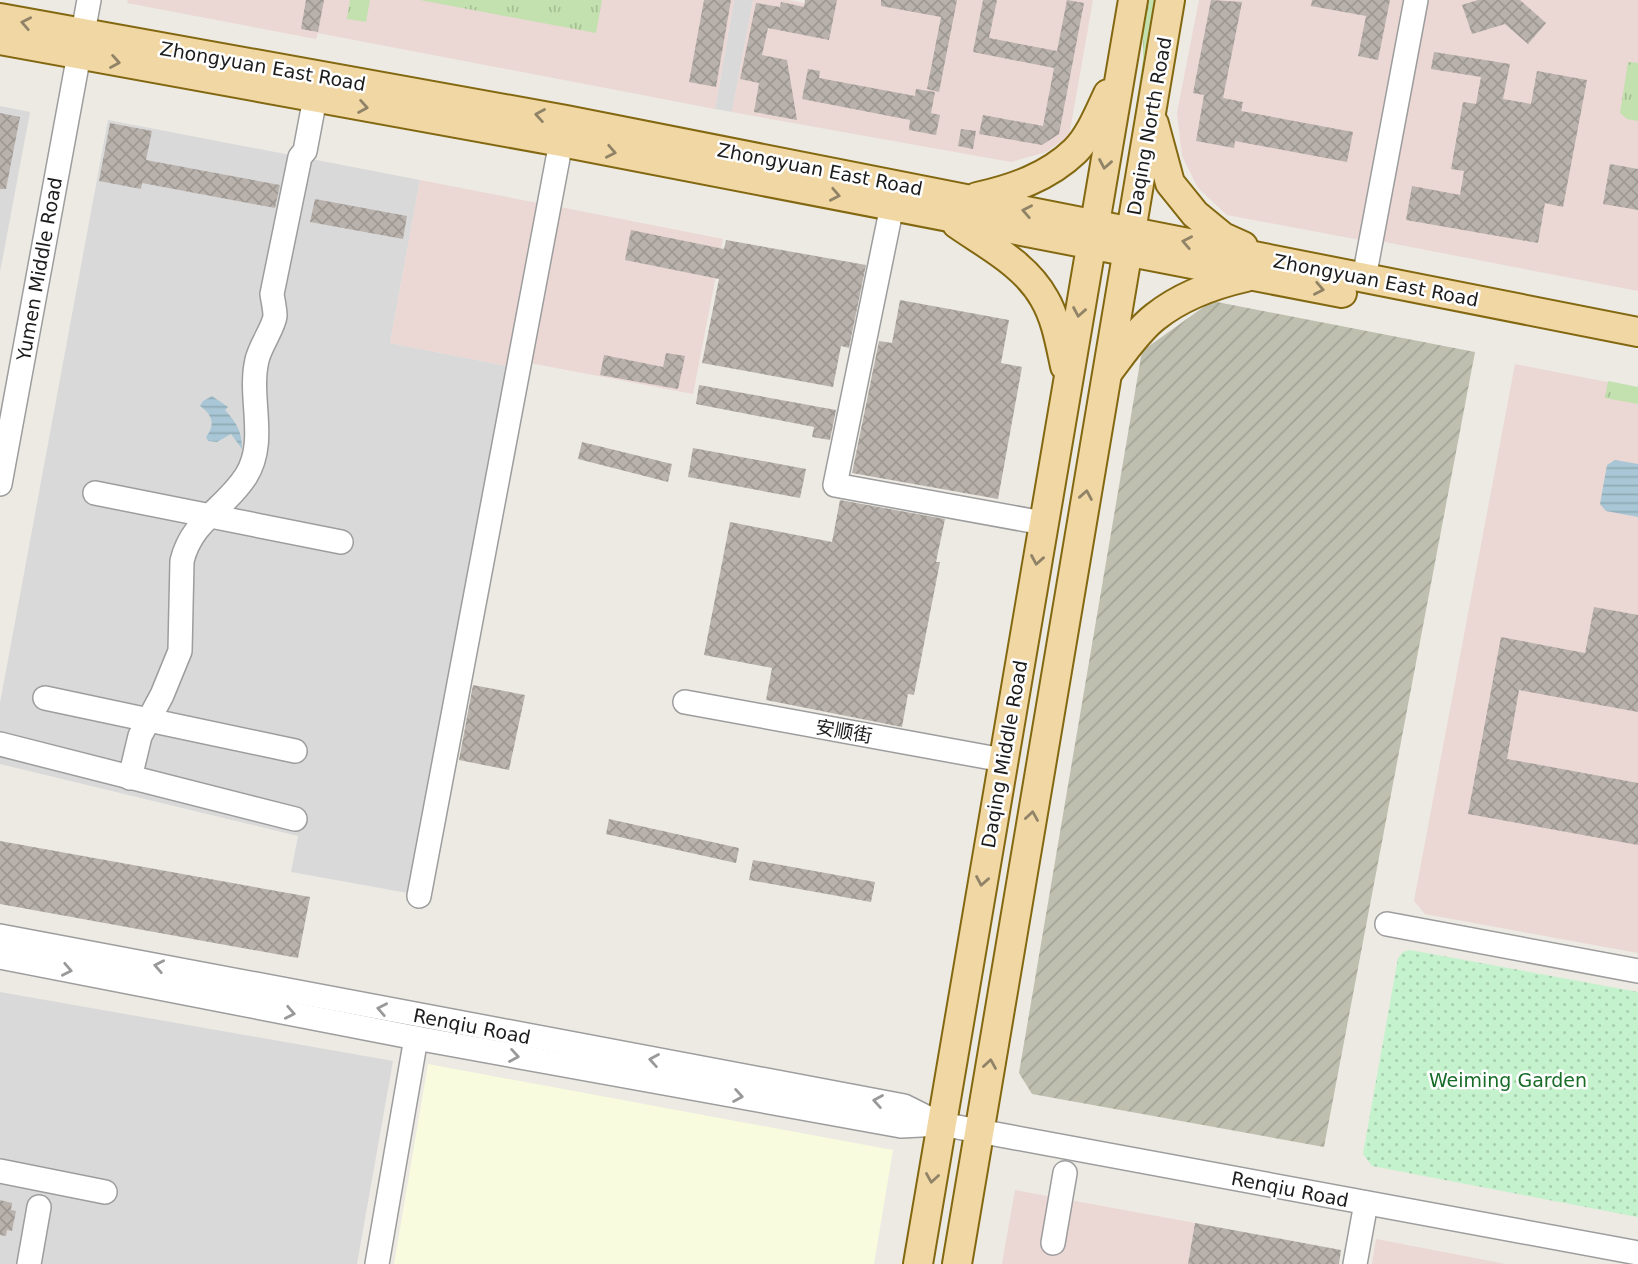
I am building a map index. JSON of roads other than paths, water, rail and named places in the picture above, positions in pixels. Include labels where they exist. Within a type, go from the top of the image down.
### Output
[{"type":"main road","name":"Daqing North Road","points":[[1093,234],[1133,0]]},
{"type":"main road","name":"Daqing North Road","points":[[1129,242],[1170,0]]},
{"type":"main road","name":"Zhongyuan East Road","points":[[0,18],[81,44],[315,98],[946,216],[1093,234]]},
{"type":"main road","name":"Zhongyuan East Road","points":[[0,40],[81,44],[579,122],[968,199],[1252,276],[1638,350]]},
{"type":"main road","points":[[968,199],[1017,186],[1041,176],[1076,150],[1091,128],[1121,70]]},
{"type":"main road","points":[[1152,108],[1156,138],[1170,183],[1195,214],[1223,237],[1278,261]]},
{"type":"main road","points":[[946,216],[1024,271],[1044,297],[1057,328],[1068,377]]},
{"type":"main road","name":"Daqing Middle Road","points":[[918,1264],[1093,234]]},
{"type":"main road","name":"Zhongyuan East Road","points":[[1129,242],[1278,261],[1638,332]]},
{"type":"main road","name":"Daqing Middle Road","points":[[957,1264],[1129,242]]},
{"type":"main road","points":[[1107,373],[1153,318],[1171,305],[1227,281],[1252,276]]},
{"type":"street","name":"Yumen Middle Road","points":[[0,484],[89,0]]},
{"type":"street","points":[[1364,278],[1416,0]]},
{"type":"street","points":[[130,778],[137,745],[180,651],[182,561],[185,551],[191,536],[237,489],[251,465],[257,426],[255,369],[262,341],[275,317],[272,295],[315,98]]},
{"type":"street","points":[[419,896],[561,142]]},
{"type":"street","points":[[891,206],[835,485],[1043,523]]},
{"type":"street","points":[[95,493],[341,542]]},
{"type":"street","points":[[44,698],[295,751]]},
{"type":"street","name":"安顺街","points":[[685,702],[1003,760]]},
{"type":"street","points":[[0,744],[295,819]]},
{"type":"street","points":[[1387,924],[1638,971]]},
{"type":"street","name":"Renqiu Road","points":[[0,936],[904,1106],[941,1124],[979,1132],[1638,1253]]},
{"type":"street","name":"Renqiu Road","points":[[0,957],[416,1038],[901,1126],[941,1124]]},
{"type":"street","points":[[377,1264],[416,1038]]},
{"type":"street","points":[[0,1171],[105,1192]]},
{"type":"street","points":[[1053,1243],[1065,1173]]},
{"type":"street","points":[[1355,1264],[1366,1203]]},
{"type":"street","points":[[29,1264],[39,1207]]},
{"type":"water","points":[[212,396],[228,407],[225,410],[238,428],[242,449],[231,434],[217,442],[208,441],[206,437],[212,424],[200,406]]},
{"type":"water","points":[[1615,460],[1638,464],[1638,517],[1606,511],[1600,504],[1607,465]]},
{"type":"park label","name":"Weiming Garden","points":[[1508,1080]]}]
